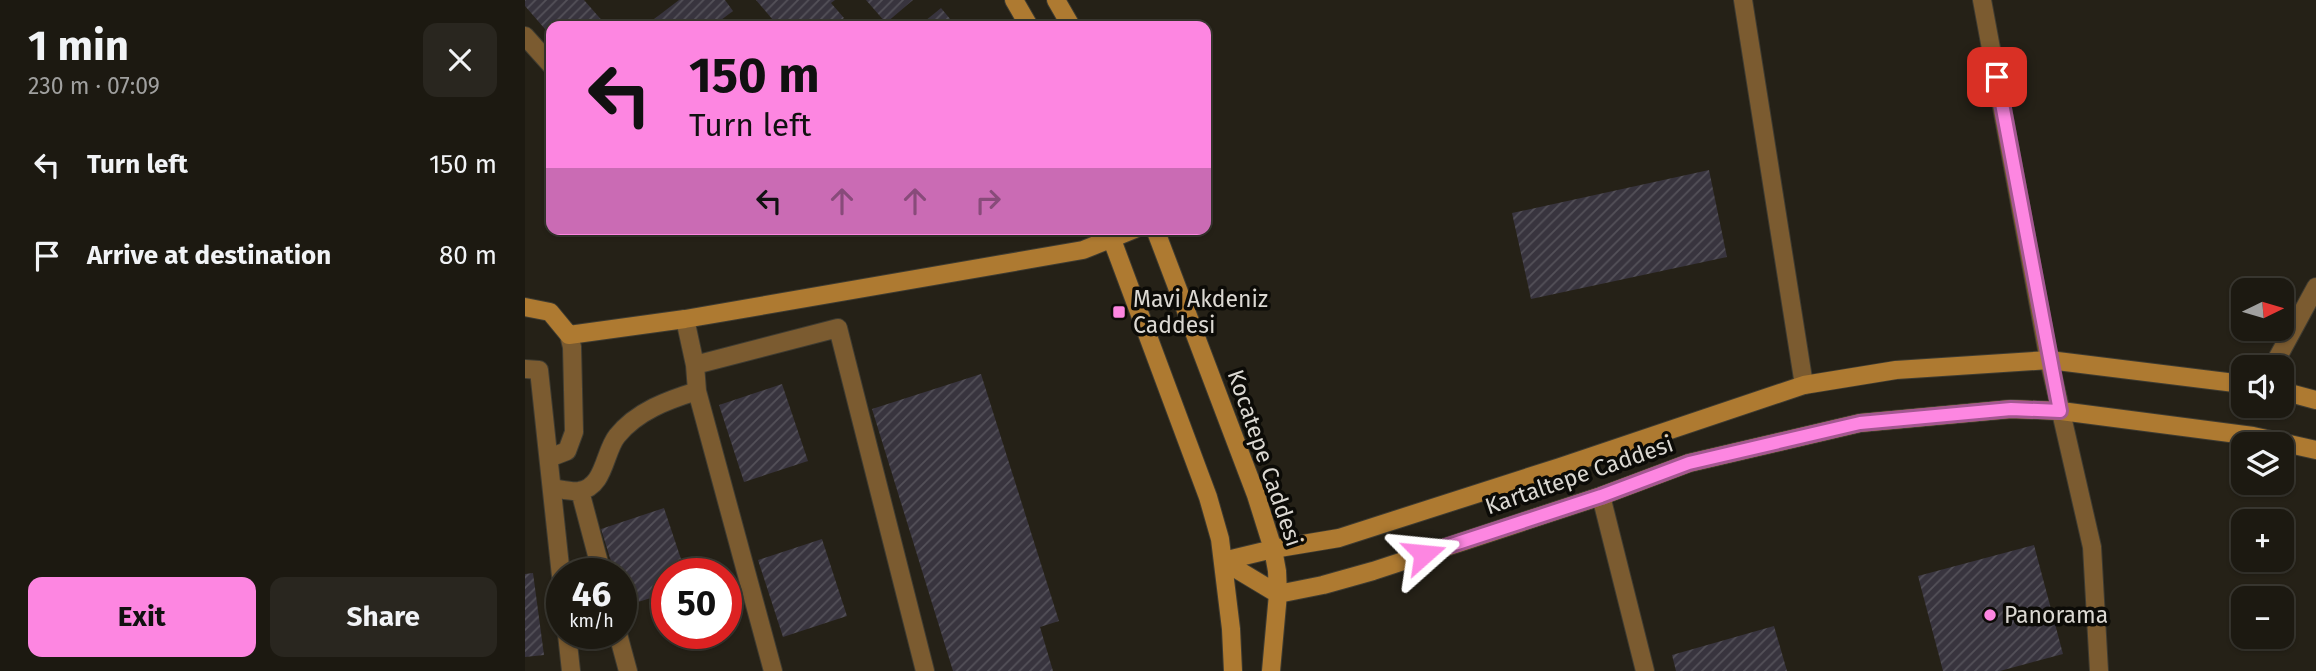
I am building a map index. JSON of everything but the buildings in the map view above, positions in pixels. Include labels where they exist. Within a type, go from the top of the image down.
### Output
[{"type":"main road","points":[[1014,0],[1026,21]]},
{"type":"main road","points":[[1056,0],[1068,21]]},
{"type":"main road","points":[[525,307],[550,312],[569,334],[685,319],[1083,250],[1109,235],[1208,497],[1220,539],[1233,671]]},
{"type":"main road","name":"Kocatepe Caddesi","points":[[1157,235],[1256,495],[1273,549],[1277,594],[1271,671]]},
{"type":"main road","name":"Kartaltepe Caddesi","points":[[1223,562],[1273,549],[1339,538],[1804,385],[1896,370],[2049,360],[2231,383]]},
{"type":"main road","points":[[2294,394],[2316,400]]},
{"type":"main road","name":"Kartaltepe Caddesi","points":[[1277,594],[1373,571],[1601,496],[1689,463],[1860,423],[2011,409],[2060,411],[2253,436],[2316,450]]},
{"type":"main road","points":[[1223,562],[1277,594]]},
{"type":"street","points":[[1742,0],[1804,385]]},
{"type":"street","points":[[1982,0],[2049,360],[2092,547],[2099,671]]},
{"type":"street","points":[[525,36],[546,59]]},
{"type":"street","points":[[2279,355],[2316,287]]},
{"type":"street","points":[[685,319],[695,365],[697,391],[773,671]]},
{"type":"street","points":[[695,365],[838,328],[925,671]]},
{"type":"street","points":[[549,458],[567,451],[575,432],[572,347],[569,334]]},
{"type":"street","points":[[525,369],[539,370],[559,558]]},
{"type":"street","points":[[552,488],[580,491],[594,483],[617,436],[633,421],[657,405],[697,391]]},
{"type":"street","points":[[580,491],[598,558]]},
{"type":"street","points":[[1601,496],[1645,671]]},
{"type":"street","points":[[569,649],[571,671]]},
{"type":"street","points":[[622,649],[628,671]]},
{"type":"place","name":"Mavi Akdeniz Caddesi","points":[[1119,312]]},
{"type":"place","name":"Panorama","points":[[1990,615]]},
{"type":"route","points":[[1424,554],[1601,496],[1689,463],[1860,423],[2011,409],[2060,411],[1997,77]]}]
